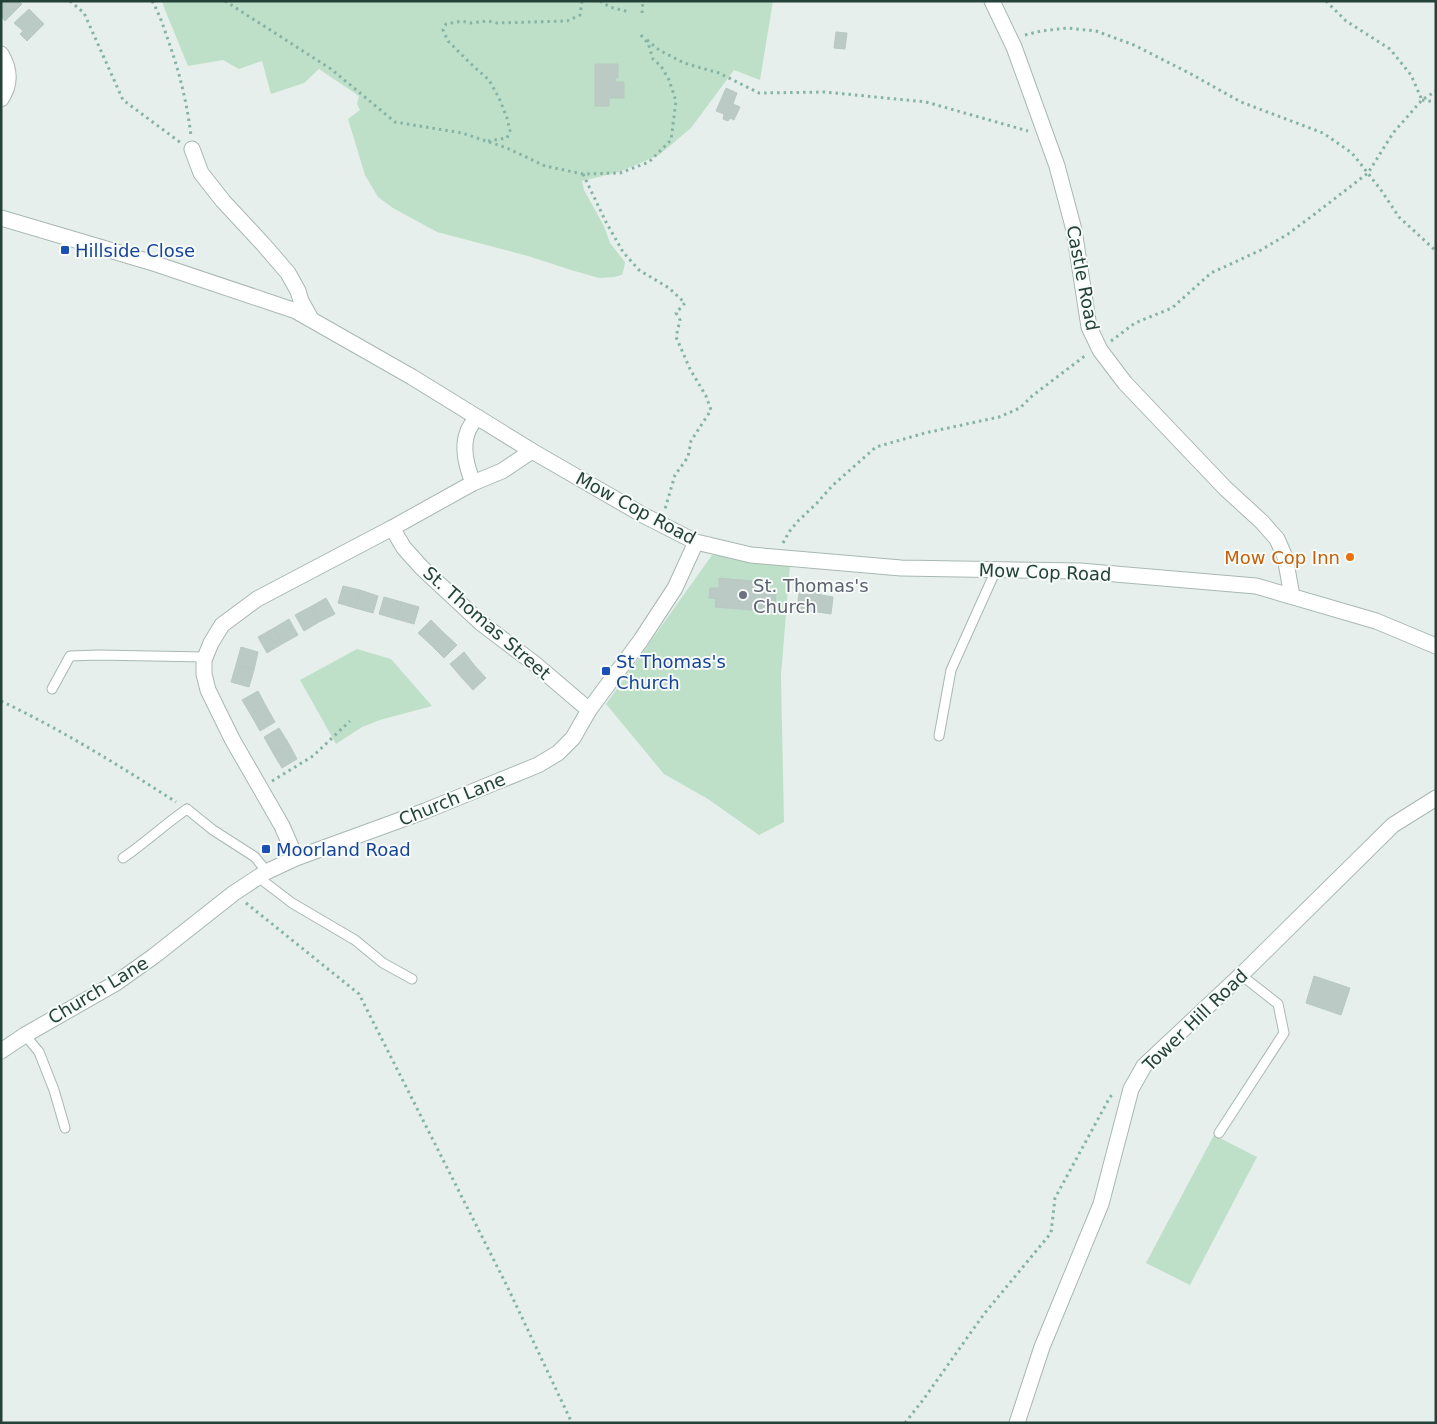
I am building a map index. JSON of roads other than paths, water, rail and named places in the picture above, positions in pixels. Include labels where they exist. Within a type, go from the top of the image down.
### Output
[{"type":"street","name":"Castle Road","points":[[992,1],[1014,47],[1058,166],[1074,230],[1088,327],[1099,347],[1125,383],[1225,488],[1262,522],[1277,539],[1285,557],[1292,596]]},
{"type":"street","points":[[1,54],[7,65],[9,75],[5,94],[1,99]]},
{"type":"street","points":[[192,149],[201,173],[217,194],[264,244],[288,273],[311,319]]},
{"type":"street","name":"Mow Cop Road","points":[[1,218],[150,262],[296,311],[477,417],[532,452],[643,515],[696,542],[752,555],[901,568],[1080,571],[1256,586],[1376,621],[1436,646]]},
{"type":"street","points":[[473,483],[465,457],[465,442],[468,430],[477,417]]},
{"type":"street","points":[[296,858],[282,826],[232,739],[208,690],[204,674],[205,657],[211,643],[222,625],[257,599],[473,483],[502,471],[532,452]]},
{"type":"street","name":"St. Thomas Street","points":[[392,528],[404,548],[422,568],[481,623],[535,664],[589,710]]},
{"type":"street","name":"Church Lane","points":[[1,1051],[25,1035],[116,983],[154,956],[234,893],[262,874],[296,858],[425,811],[538,765],[558,753],[573,738],[589,710],[641,640],[675,588],[696,542]]},
{"type":"street","name":"Tower Hill Road","points":[[1017,1423],[1042,1347],[1101,1204],[1131,1089],[1144,1066],[1393,825],[1436,798]]},
{"type":"lane","points":[[939,736],[951,670],[996,570]]},
{"type":"lane","points":[[52,689],[70,656],[98,654],[205,657]]},
{"type":"lane","points":[[123,858],[187,809],[213,830],[255,857],[262,874],[292,903],[355,940],[383,963],[412,979]]},
{"type":"lane","points":[[1220,1133],[1284,1032],[1278,1004],[1240,975]]},
{"type":"lane","points":[[25,1035],[39,1052],[57,1099],[65,1128]]},
{"type":"place","name":"Hillside Close","points":[[65,250]]},
{"type":"place","name":"Mow Cop Inn","points":[[1350,557]]},
{"type":"place","name":"St. Thomas's Church","points":[[743,595]]},
{"type":"place","name":"St Thomas's Church","points":[[606,671]]},
{"type":"place","name":"Moorland Road","points":[[266,849]]}]
